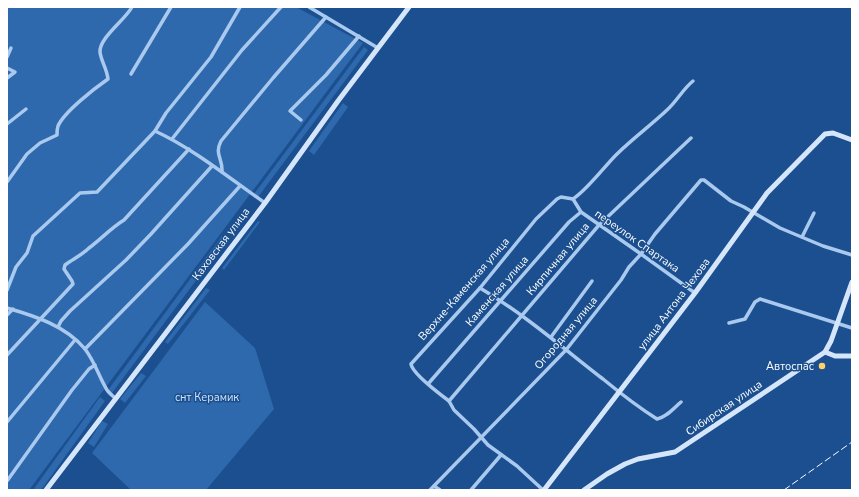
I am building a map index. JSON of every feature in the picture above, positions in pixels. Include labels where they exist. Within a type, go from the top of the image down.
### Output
[{"type":"street","points":[[7,182],[27,154],[40,143],[57,135],[59,124],[74,106],[92,89],[108,79],[100,53],[102,42],[128,14],[132,7]]},
{"type":"street","points":[[131,74],[171,7]]},
{"type":"street","points":[[7,290],[16,267],[28,253],[33,236],[80,193],[97,192],[155,131],[166,113],[211,57],[240,7]]},
{"type":"street","points":[[172,139],[242,50],[282,7]]},
{"type":"street","points":[[309,7],[378,48]]},
{"type":"street","name":"Каховская улица","points":[[46,490],[265,203],[409,7]]},
{"type":"street","points":[[222,172],[221,161],[218,154],[218,148],[221,141],[326,17]]},
{"type":"street","points":[[301,120],[290,111],[326,75],[359,36]]},
{"type":"street","points":[[7,57],[11,48]]},
{"type":"street","points":[[7,68],[15,72],[7,78]]},
{"type":"street","points":[[573,198],[630,142],[648,128],[677,101],[693,81]]},
{"type":"street","points":[[7,124],[26,108]]},
{"type":"street","points":[[155,131],[189,149],[265,203]]},
{"type":"street","name":"улица Антона Чехова","points":[[543,490],[620,392],[776,183],[825,134],[833,134],[852,140]]},
{"type":"street","name":"Кирпичная улица","points":[[449,401],[599,225],[691,138]]},
{"type":"street","points":[[7,355],[73,284],[72,280],[64,269],[65,265],[81,255],[114,226],[124,220],[189,149]]},
{"type":"street","points":[[58,327],[70,311],[126,260],[151,234],[212,166]]},
{"type":"street","name":"Огородная улица","points":[[430,490],[526,393],[566,350],[621,280],[629,267],[642,254],[655,234],[697,183],[704,180],[729,200],[753,212]]},
{"type":"street","points":[[85,349],[188,244],[240,186]]},
{"type":"street","name":"Верхне-Каменская улица","points":[[543,490],[517,466],[488,445],[474,428],[454,410],[449,401],[411,368],[411,364],[480,288],[508,252],[552,203],[561,197],[573,198]]},
{"type":"street","name":"переулок Спартака","points":[[573,198],[581,212],[695,293]]},
{"type":"street","name":"Каменская улица","points":[[428,384],[568,222],[581,212]]},
{"type":"street","points":[[753,212],[780,228],[852,255]]},
{"type":"street","points":[[802,237],[814,213]]},
{"type":"street","points":[[550,337],[592,282]]},
{"type":"street","name":"Сибирская улица","points":[[584,490],[625,464],[638,459],[675,452],[824,352],[831,341],[838,324],[852,282]]},
{"type":"street","points":[[480,288],[501,300],[657,419],[661,419],[681,402]]},
{"type":"street","points":[[729,324],[745,319],[755,302],[760,299],[852,328]]},
{"type":"street","points":[[7,308],[40,319],[58,327],[75,340],[85,349],[95,365],[107,391],[116,399]]},
{"type":"street","points":[[7,315],[13,309]]},
{"type":"street","points":[[7,422],[75,340]]},
{"type":"street","points":[[824,352],[835,356],[852,356]]},
{"type":"street","points":[[7,480],[72,390],[89,369],[95,365]]},
{"type":"street","points":[[471,490],[501,455]]},
{"type":"street","points":[[434,486],[440,490]]},
{"type":"green space","points":[[7,7],[296,7],[363,43],[29,490],[7,490]]},
{"type":"green space","points":[[364,47],[368,50],[258,197],[254,194]]},
{"type":"green space","points":[[343,103],[348,107],[314,155],[309,151]]},
{"type":"green space","points":[[258,221],[260,222],[224,270],[222,268]]},
{"type":"green space","points":[[222,236],[227,239],[112,393],[108,390]]},
{"type":"green space","points":[[206,288],[210,290],[168,344],[165,342]]},
{"type":"green space","name":"снт Керамик","points":[[205,302],[255,348],[274,409],[206,490],[131,490],[92,453]]},
{"type":"green space","points":[[141,373],[146,376],[125,403],[120,399]]},
{"type":"green space","points":[[100,397],[105,401],[41,490],[33,490]]},
{"type":"green space","points":[[102,421],[108,424],[94,447],[88,443]]},
{"type":"railway","points":[[784,490],[852,442]]},
{"type":"place","name":"Автоспас","points":[[822,366]]}]
